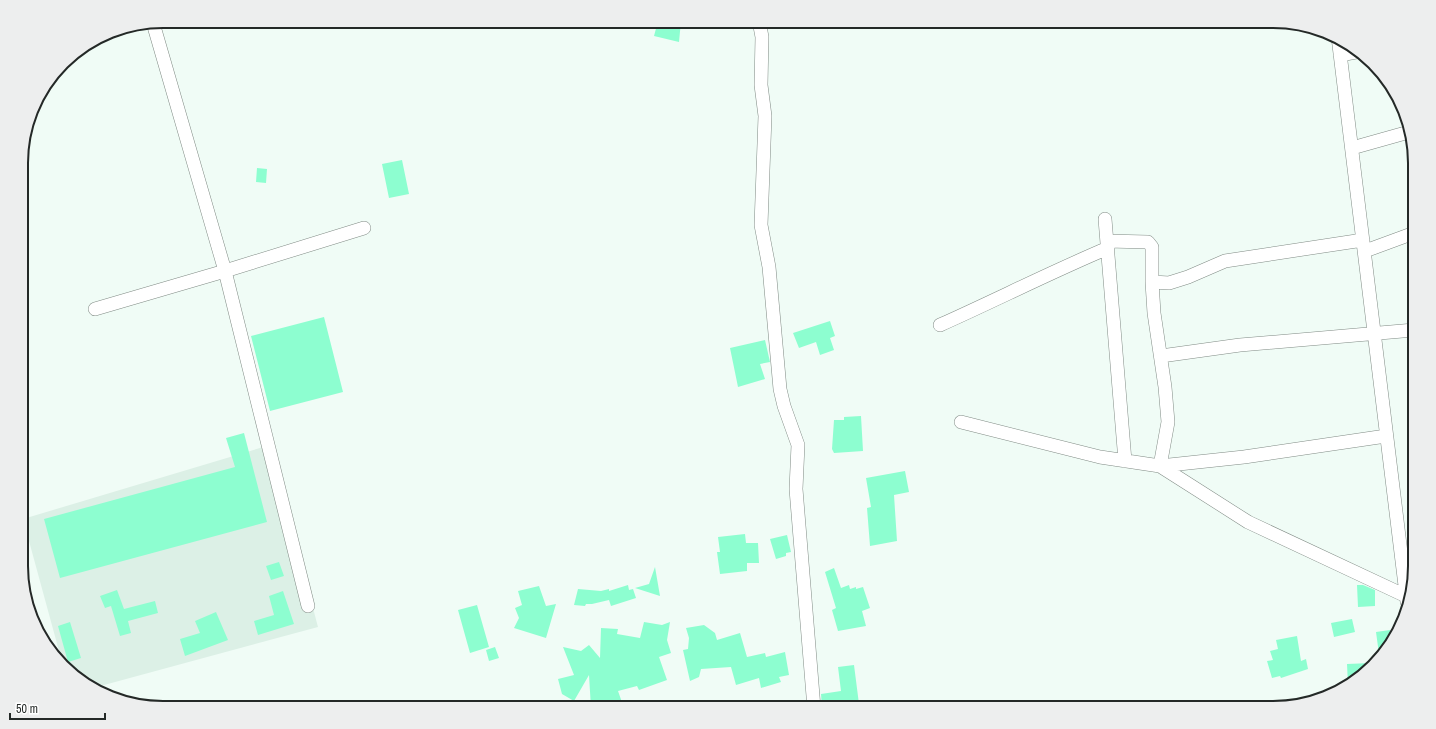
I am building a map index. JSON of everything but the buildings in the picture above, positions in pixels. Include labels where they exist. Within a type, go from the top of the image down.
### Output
[{"type":"street","points":[[155,28],[225,271],[308,606]]},
{"type":"street","points":[[760,28],[762,37],[761,84],[765,116],[760,225],[769,268],[780,388],[784,406],[798,445],[796,489],[813,701]]},
{"type":"street","points":[[1339,46],[1405,592]]},
{"type":"street","points":[[1340,55],[1351,53]]},
{"type":"street","points":[[1352,148],[1404,133]]},
{"type":"street","points":[[1105,218],[1125,461]]},
{"type":"street","points":[[94,309],[225,271],[364,228]]},
{"type":"street","points":[[1152,282],[1169,282],[1188,278],[1225,261],[1364,246],[1408,235]]},
{"type":"street","points":[[940,325],[1012,293],[1107,245],[1148,242],[1151,244],[1152,282],[1168,422],[1160,466]]},
{"type":"street","points":[[1161,356],[1240,346],[1408,331]]},
{"type":"street","points":[[961,422],[1100,457],[1160,466],[1244,457],[1386,436]]},
{"type":"street","points":[[1160,466],[1248,522],[1404,598]]},
{"type":"shaded area","points":[[270,445],[318,627],[101,686],[74,668],[59,652],[28,537],[28,518]]}]
